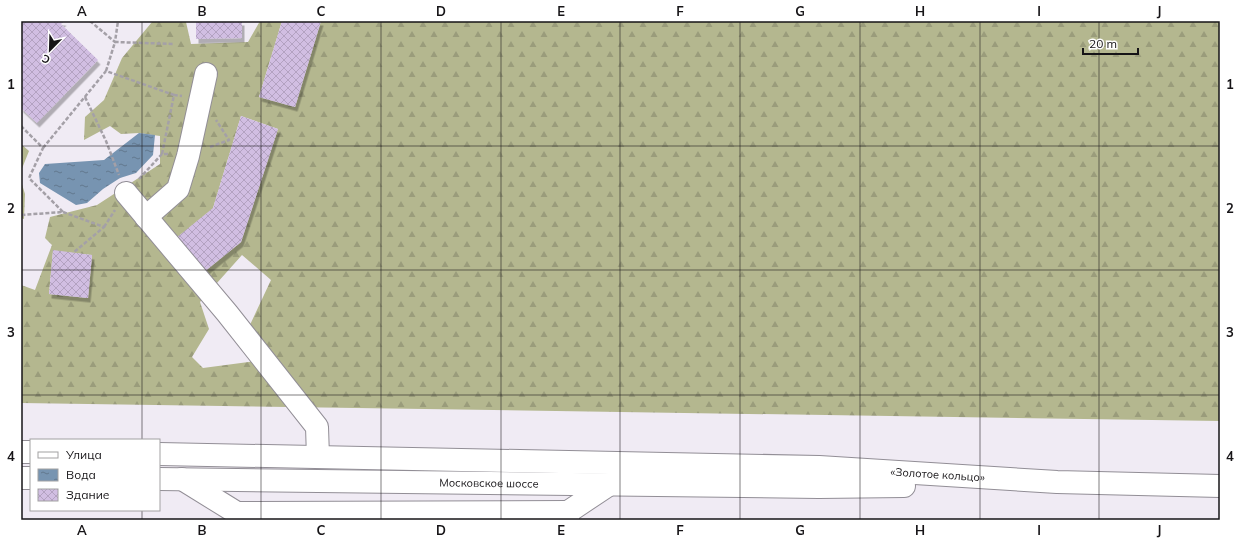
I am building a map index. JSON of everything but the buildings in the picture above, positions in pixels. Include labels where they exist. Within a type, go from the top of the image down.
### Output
[{"type":"main road","points":[[146,217],[178,188],[188,156],[206,74]]},
{"type":"main road","points":[[123,185],[146,217],[317,427],[318,457]]},
{"type":"main road","name":"Московское шоссе","points":[[160,454],[318,457],[819,477]]},
{"type":"main road","name":"Московское шоссе","points":[[160,478],[610,484],[819,477]]},
{"type":"main road","name":"«Золотое кольцо»","points":[[819,477],[1220,486]]},
{"type":"main road","points":[[182,479],[237,513],[568,516],[610,484]]},
{"type":"path","points":[[90,21],[115,42],[174,44]]},
{"type":"path","points":[[63,212],[29,178],[43,148],[106,71],[115,42],[118,21]]},
{"type":"path","points":[[106,71],[174,95]]},
{"type":"path","points":[[85,97],[106,141],[123,185]]},
{"type":"path","points":[[21,126],[43,148]]},
{"type":"path","points":[[21,215],[63,212],[104,227],[73,253]]},
{"type":"green space","points":[[260,21],[282,21],[259,97],[295,107],[321,21],[1220,21],[1220,421],[21,403],[21,285],[35,290],[52,245],[45,238],[50,217],[97,205],[160,164],[160,136],[139,133],[121,134],[110,126],[84,140],[85,117],[104,100],[122,58],[152,22],[186,22],[191,44],[248,42]],"holes":[[[241,116],[278,129],[241,242],[204,272],[213,208]],[[53,251],[92,255],[88,298],[49,294]],[[242,255],[271,280],[249,327],[263,360],[203,368],[192,357],[209,329],[200,302]]]},
{"type":"green space","points":[[21,144],[29,151],[21,171]]},
{"type":"green space","points":[[21,181],[25,194],[24,219],[21,218]]},
{"type":"water","points":[[139,133],[155,135],[153,155],[136,173],[120,178],[103,189],[87,203],[76,205],[40,183],[39,173],[45,164],[104,160]]}]
